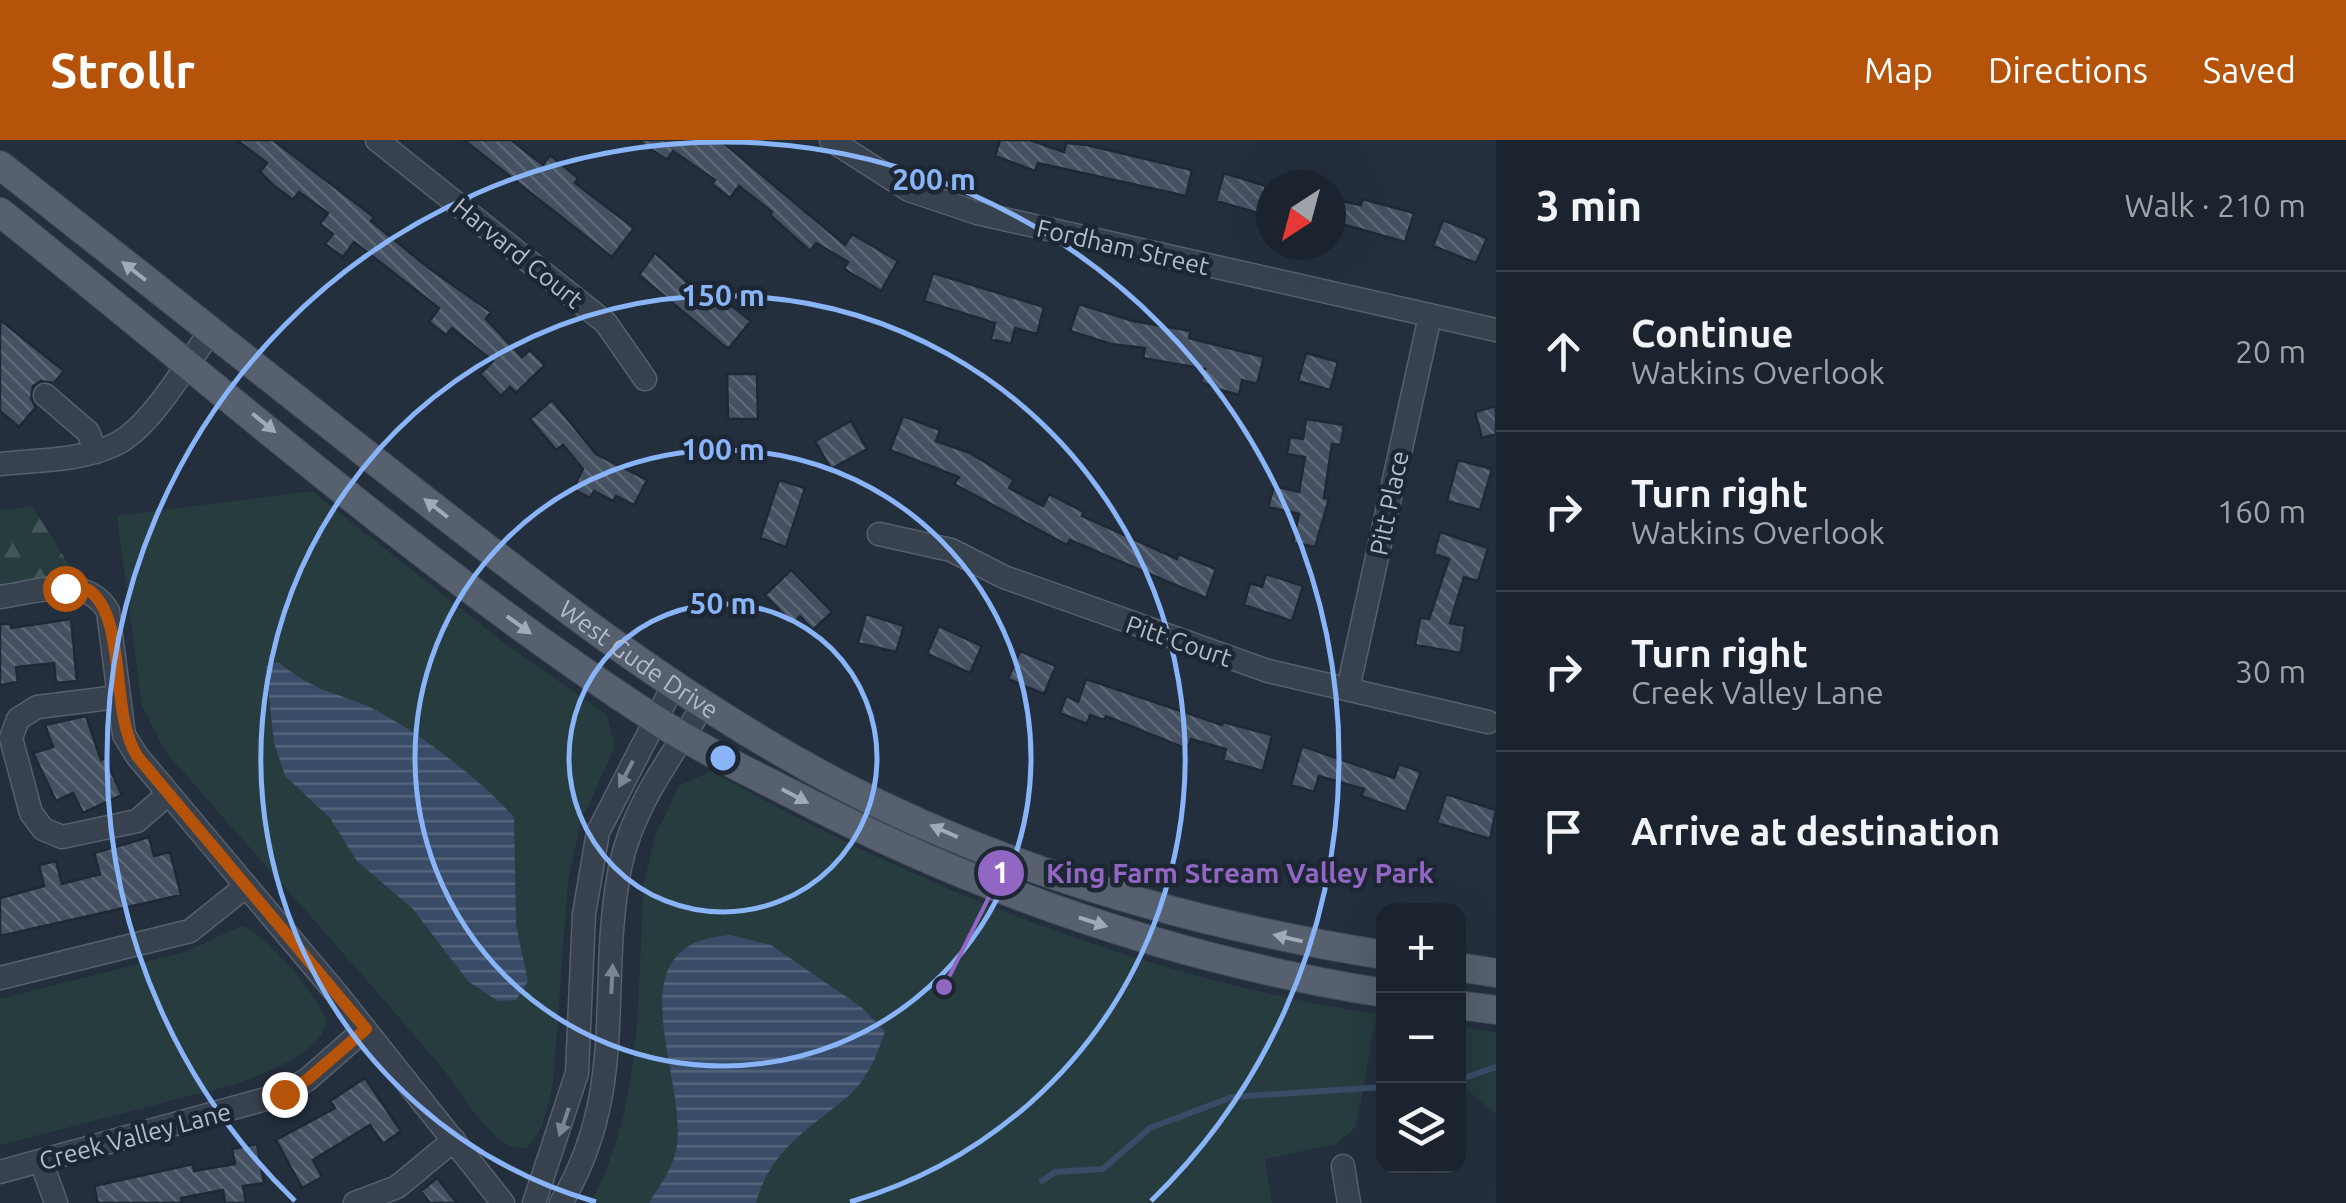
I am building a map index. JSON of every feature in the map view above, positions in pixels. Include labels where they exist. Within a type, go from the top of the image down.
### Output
[{"type":"main road","name":"West Gude Drive","points":[[0,165],[516,572],[672,688],[837,783],[963,840],[1088,885],[1200,918],[1376,953]]},
{"type":"main road","name":"West Gude Drive","points":[[0,212],[514,622],[684,737],[886,844],[1022,899],[1193,955],[1376,991]]},
{"type":"main road","points":[[1466,968],[1496,973]]},
{"type":"main road","points":[[1466,1005],[1496,1010]]},
{"type":"street","name":"Harvard Court","points":[[377,140],[606,323],[645,379]]},
{"type":"street","name":"Fordham Street","points":[[832,140],[909,190],[977,213],[1496,330]]},
{"type":"street","name":"Pitt Place","points":[[1348,690],[1430,316]]},
{"type":"street","points":[[0,464],[96,452],[130,435],[211,331]]},
{"type":"street","points":[[45,395],[88,432],[96,452]]},
{"type":"street","name":"Pitt Court","points":[[880,534],[951,550],[1004,577],[1196,648],[1348,690],[1488,722]]},
{"type":"street","points":[[0,597],[65,588],[89,590],[108,610],[124,735],[168,794],[366,1029],[503,1203]]},
{"type":"street","points":[[534,1203],[570,1107],[584,914],[598,832],[672,688]]},
{"type":"street","points":[[118,698],[37,706],[18,720],[10,738],[31,812],[43,829],[62,838],[137,821],[168,794]]},
{"type":"street","points":[[561,1203],[598,1118],[609,1041],[620,870],[630,831],[642,804],[704,706]]},
{"type":"street","points":[[0,978],[190,931],[245,887]]},
{"type":"street","name":"Creek Valley Lane","points":[[0,1172],[284,1094],[308,1079],[366,1029]]},
{"type":"street","points":[[355,1203],[397,1187],[454,1140]]},
{"type":"street","points":[[40,1161],[56,1203]]},
{"type":"street","points":[[1343,1166],[1349,1203]]},
{"type":"green space","points":[[312,491],[503,642],[607,715],[615,747],[581,821],[568,881],[553,1084],[542,1127],[528,1147],[516,1147],[492,1133],[409,1029],[165,751],[142,705],[117,516]]},
{"type":"green space","points":[[32,506],[74,573],[65,588],[0,597],[0,511]]},
{"type":"green space","points":[[711,771],[870,854],[1036,924],[1208,979],[1376,1014],[1356,1127],[1336,1144],[1265,1159],[1272,1203],[590,1203],[608,1166],[629,1088],[644,883],[655,837],[679,786]]},
{"type":"green space","points":[[241,926],[277,953],[315,1000],[326,1024],[312,1045],[288,1062],[236,1084],[0,1145],[0,999],[185,952]]},
{"type":"green space","points":[[1466,1028],[1496,1032],[1496,1114],[1466,1089]]},
{"type":"water","points":[[278,662],[312,685],[367,706],[405,727],[465,771],[514,817],[516,925],[528,981],[516,1000],[498,1001],[468,981],[412,908],[357,861],[330,818],[285,776],[274,743],[266,666]]},
{"type":"water","points":[[730,935],[771,945],[861,1007],[885,1031],[860,1084],[780,1155],[756,1203],[649,1203],[673,1161],[678,1126],[663,1022],[663,990],[672,963],[693,944]]},
{"type":"building","points":[[237,140],[273,140],[374,217],[371,221],[430,269],[491,312],[486,319],[522,357],[530,350],[545,365],[516,393],[510,387],[501,396],[480,374],[493,361],[452,328],[446,335],[429,322],[439,308],[354,242],[343,257],[325,244],[333,234],[320,224],[328,213],[299,192],[293,200],[273,185],[260,172],[267,163]]},
{"type":"building","points":[[464,140],[511,140],[543,165],[550,155],[578,178],[575,183],[634,228],[612,257]]},
{"type":"building","points":[[638,140],[720,140],[845,245],[852,234],[898,261],[881,291],[844,269],[848,262],[816,243],[810,251],[770,215],[772,212],[739,186],[730,198],[712,184],[715,180],[673,151],[667,160]]},
{"type":"building","points":[[1000,140],[1030,140],[1064,152],[1066,143],[1087,145],[1192,170],[1186,196],[1038,163],[1035,171],[995,156]]},
{"type":"building","points":[[1224,173],[1256,183],[1256,212],[1216,201]]},
{"type":"building","points":[[1362,199],[1414,213],[1405,242],[1346,225],[1346,202],[1361,205]]},
{"type":"building","points":[[1443,220],[1487,238],[1476,263],[1433,246]]},
{"type":"building","points":[[655,253],[714,306],[720,297],[751,321],[728,349],[639,275]]},
{"type":"building","points":[[933,273],[1044,307],[1037,334],[1015,328],[1011,344],[991,339],[995,323],[924,301]]},
{"type":"building","points":[[1079,304],[1133,321],[1191,331],[1189,338],[1264,357],[1257,384],[1242,380],[1239,395],[1217,389],[1201,382],[1205,369],[1143,358],[1145,348],[1111,344],[1070,331]]},
{"type":"building","points":[[0,320],[64,371],[54,383],[41,381],[33,386],[31,399],[36,407],[19,427],[0,411]]},
{"type":"building","points":[[1306,353],[1338,362],[1330,390],[1298,381]]},
{"type":"building","points":[[727,374],[757,374],[758,419],[728,419]]},
{"type":"building","points":[[552,400],[596,454],[647,480],[634,505],[616,496],[613,501],[594,491],[590,498],[573,489],[583,469],[563,445],[556,450],[530,419]]},
{"type":"building","points":[[1496,406],[1496,434],[1482,438],[1475,412]]},
{"type":"building","points":[[903,416],[940,430],[936,441],[970,453],[1014,480],[1009,488],[1043,506],[1049,494],[1084,512],[1082,516],[1177,559],[1178,554],[1216,569],[1206,598],[1070,540],[1067,545],[954,484],[959,477],[890,450]]},
{"type":"building","points":[[1306,419],[1344,425],[1341,445],[1332,444],[1324,498],[1329,499],[1315,547],[1293,542],[1299,514],[1268,507],[1274,486],[1299,492],[1305,457],[1287,454],[1290,437],[1303,439]]},
{"type":"building","points":[[851,421],[867,449],[831,469],[815,441]]},
{"type":"building","points":[[1458,460],[1492,469],[1480,510],[1447,501]]},
{"type":"building","points":[[779,480],[805,488],[786,547],[760,538]]},
{"type":"building","points":[[1440,532],[1488,548],[1478,581],[1464,577],[1450,623],[1465,626],[1461,653],[1415,645],[1420,618],[1429,619],[1449,559],[1434,554]]},
{"type":"building","points":[[791,570],[832,612],[813,630],[800,616],[793,624],[765,595]]},
{"type":"building","points":[[1266,574],[1303,586],[1292,621],[1244,605],[1250,583],[1262,587]]},
{"type":"building","points":[[866,614],[904,626],[896,652],[858,643]]},
{"type":"building","points":[[71,619],[77,681],[56,683],[54,663],[16,667],[18,682],[0,685],[0,624],[11,624],[11,628]]},
{"type":"building","points":[[939,626],[982,646],[970,673],[927,654]]},
{"type":"building","points":[[1020,651],[1056,666],[1044,694],[1008,679]]},
{"type":"building","points":[[1086,679],[1222,725],[1223,722],[1272,735],[1263,771],[1223,760],[1226,749],[1191,739],[1187,749],[1106,716],[1104,720],[1090,715],[1087,724],[1060,713],[1066,696],[1078,702]]},
{"type":"building","points":[[86,716],[101,760],[105,758],[122,795],[83,813],[73,793],[56,801],[33,753],[53,747],[45,725]]},
{"type":"building","points":[[1302,746],[1394,778],[1399,764],[1421,772],[1406,812],[1361,796],[1364,789],[1319,776],[1314,792],[1291,785]]},
{"type":"building","points":[[1446,794],[1496,810],[1490,839],[1437,823]]},
{"type":"building","points":[[149,837],[154,856],[170,852],[181,895],[0,936],[0,898],[44,886],[39,865],[56,861],[62,884],[100,874],[94,853]]},
{"type":"building","points":[[365,1078],[401,1131],[383,1144],[370,1125],[313,1160],[322,1177],[302,1188],[276,1140],[335,1108],[330,1101]]},
{"type":"building","points":[[257,1144],[264,1183],[243,1186],[246,1203],[225,1203],[223,1190],[181,1198],[182,1203],[98,1203],[94,1186],[193,1164],[194,1171],[235,1164],[232,1149]]},
{"type":"building","points":[[437,1178],[457,1203],[430,1203],[421,1191]]},
{"type":"waterway","points":[[1466,1077],[1496,1067]]},
{"type":"waterway","points":[[1042,1181],[1055,1172],[1103,1169],[1150,1128],[1232,1097],[1376,1088]]},
{"type":"place","name":"King Farm Stream Valley Park","points":[[944,987]]},
{"type":"route","points":[[65,588],[89,590],[108,610],[124,735],[137,756],[366,1029],[342,1053],[284,1094]]}]
